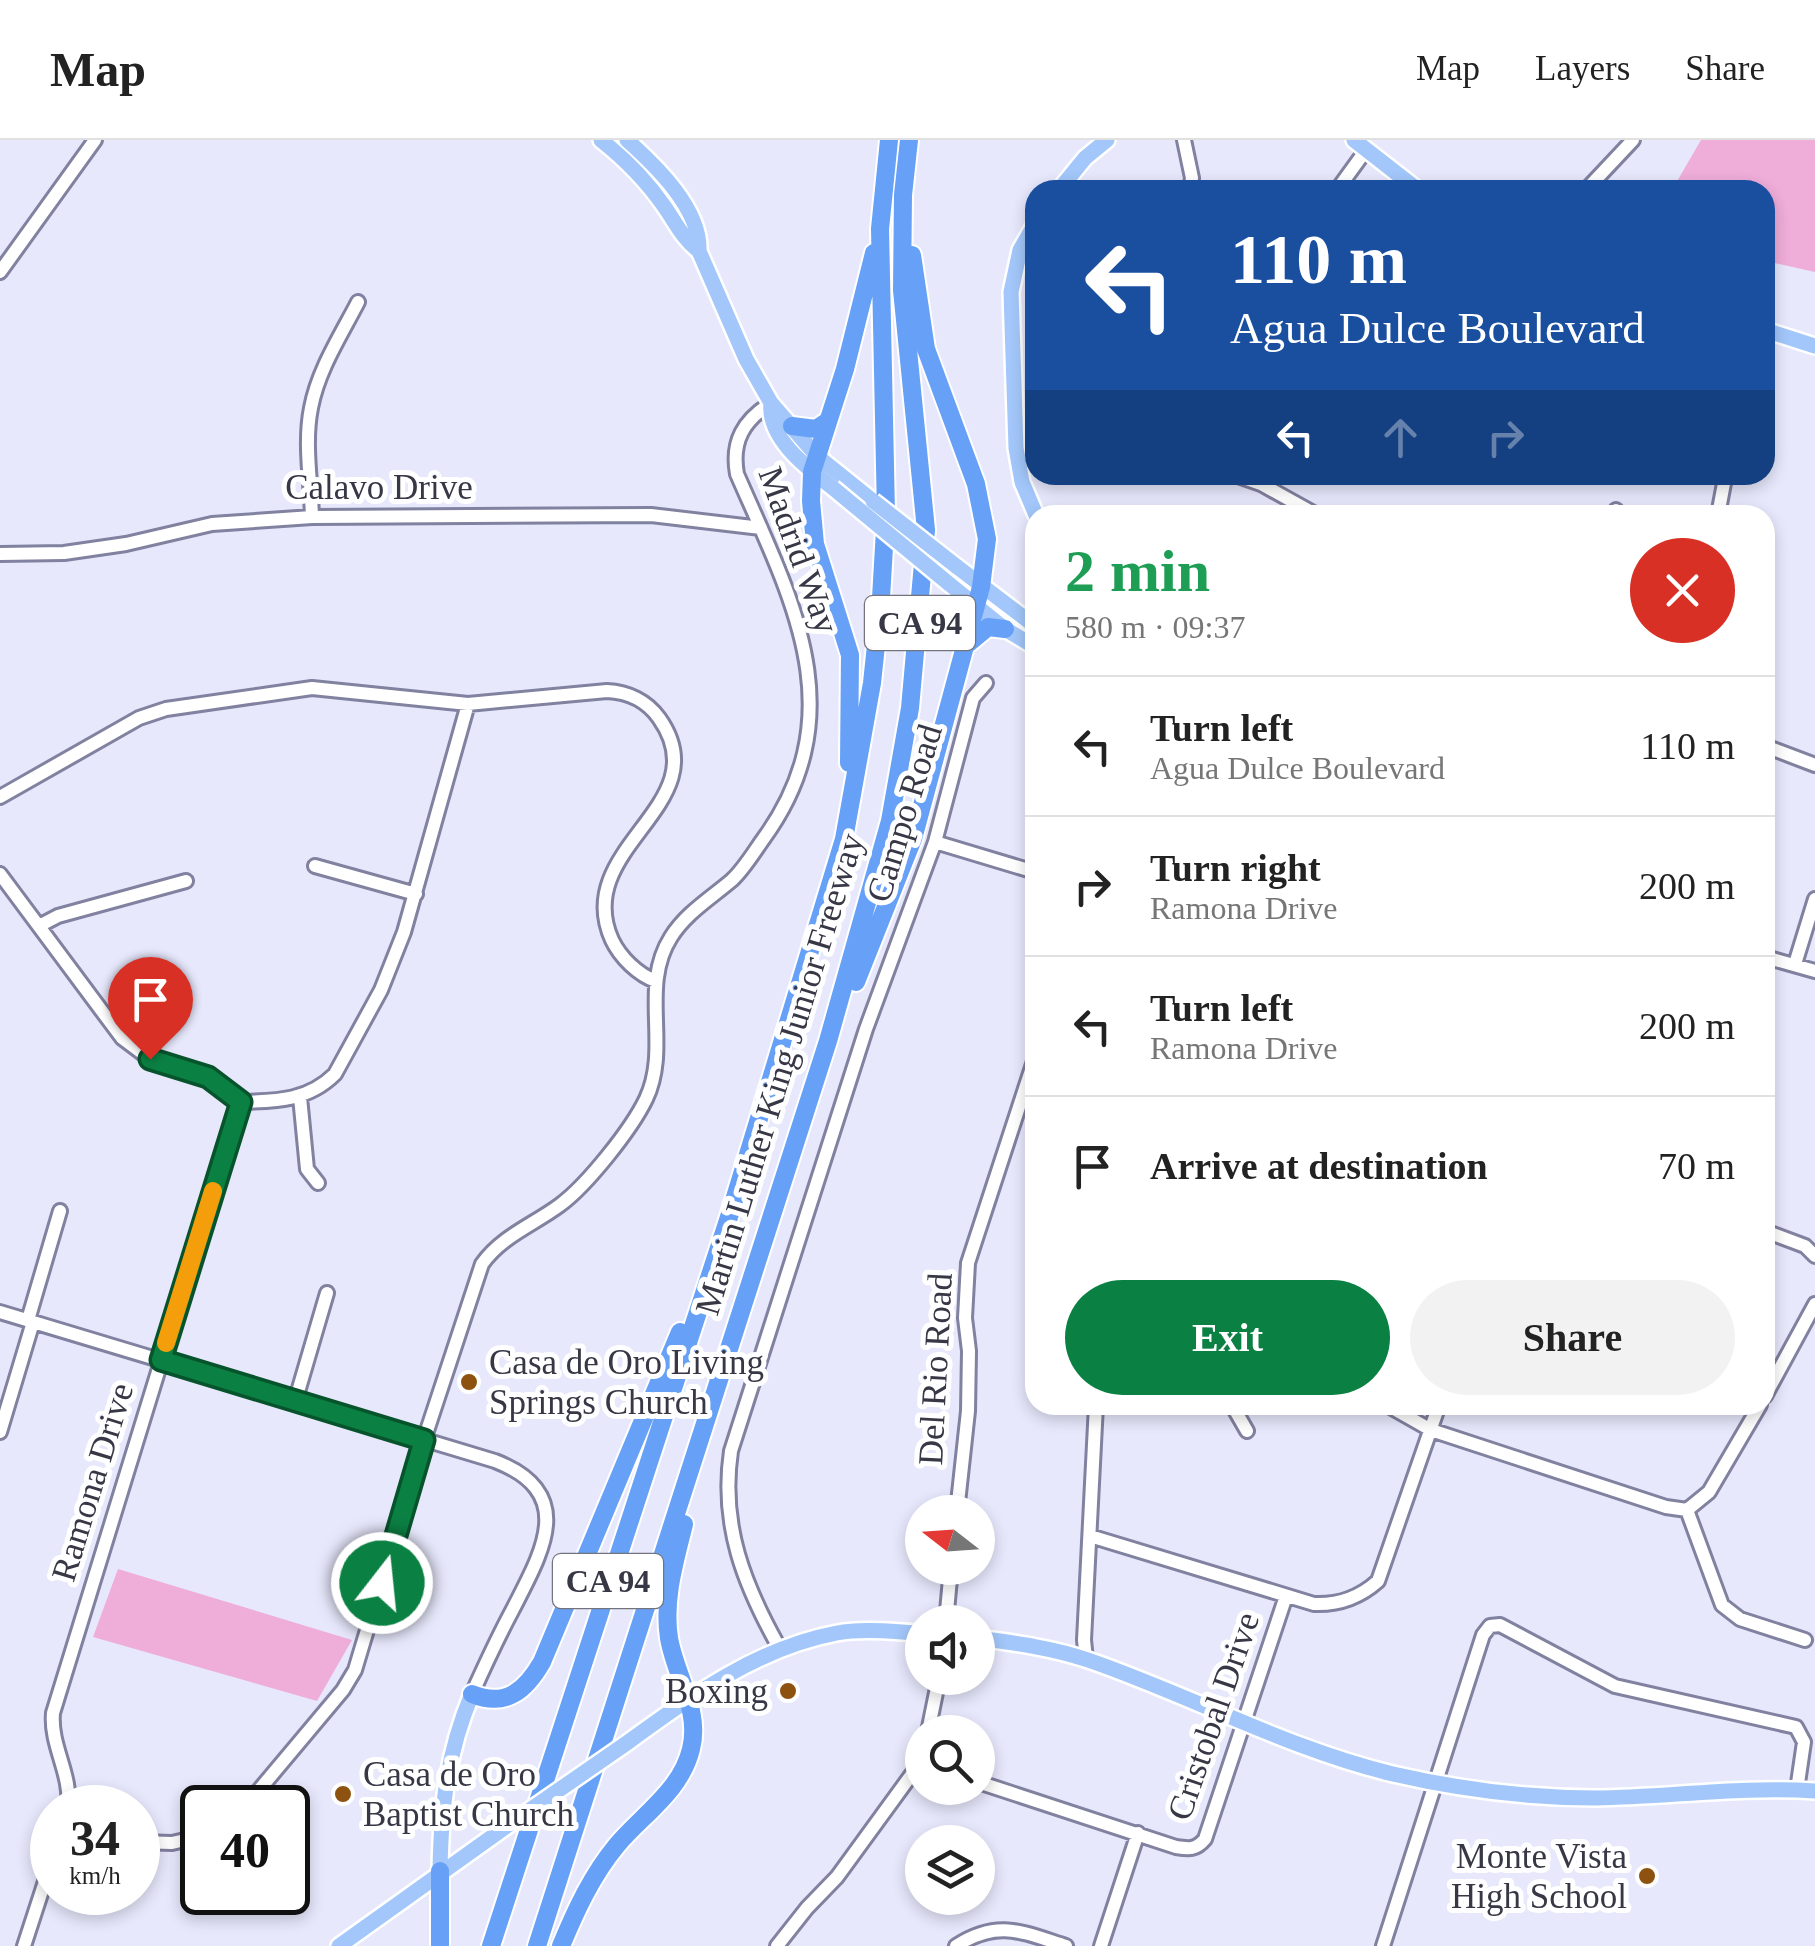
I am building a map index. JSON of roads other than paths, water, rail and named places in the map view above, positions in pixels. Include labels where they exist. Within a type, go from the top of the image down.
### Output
[{"type":"highway","name":"CA 94","points":[[880,230],[889,140]]},
{"type":"highway","name":"CA 94","points":[[903,195],[908,140]]},
{"type":"highway","points":[[828,1041],[904,865],[982,587],[987,539],[976,484],[926,348],[903,195]]},
{"type":"highway","name":"Martin Luther King Junior Freeway","points":[[537,1946],[828,1041],[890,821],[910,708],[926,530],[902,290],[903,195]]},
{"type":"highway","points":[[844,838],[851,730],[850,655],[815,544],[811,501],[815,464],[845,368],[880,230]]},
{"type":"highway","name":"Martin Luther King Junior Freeway","points":[[491,1946],[729,1217],[844,838],[872,683],[886,513],[880,230]]},
{"type":"highway","points":[[792,426],[816,429],[828,420]]},
{"type":"highway","points":[[964,646],[988,627],[1005,629]]},
{"type":"highway","points":[[472,1694],[496,1700],[508,1698],[524,1688],[542,1662],[729,1217]]},
{"type":"highway","points":[[561,1946],[579,1903],[601,1866],[619,1842],[654,1811],[682,1772],[693,1738],[689,1698],[669,1639],[668,1592],[752,1278]]},
{"type":"highway","points":[[440,1871],[440,1946]]},
{"type":"main road","points":[[601,140],[639,174],[684,240],[700,250]]},
{"type":"main road","points":[[612,140],[632,145],[686,209],[700,235],[700,250],[746,360],[815,464]]},
{"type":"main road","points":[[1067,180],[1106,140]]},
{"type":"main road","points":[[1360,145],[1405,180]]},
{"type":"main road","points":[[639,174],[650,177],[671,205],[686,209]]},
{"type":"main road","points":[[1025,244],[1017,260],[1011,292],[1015,436],[1025,466]]},
{"type":"main road","points":[[1775,333],[1815,346]]},
{"type":"main road","points":[[771,403],[773,427],[948,583],[1025,641]]},
{"type":"main road","points":[[836,481],[906,527],[1025,619]]},
{"type":"main road","points":[[339,1946],[689,1698],[780,1649],[838,1633],[905,1633]]},
{"type":"main road","points":[[995,1640],[1086,1659],[1246,1722],[1388,1772],[1437,1783],[1596,1798],[1815,1791]]},
{"type":"main road","points":[[440,1871],[444,1786],[472,1694]]},
{"type":"street","points":[[0,272],[95,140]]},
{"type":"street","points":[[1184,140],[1192,180]]},
{"type":"street","points":[[1595,180],[1632,140]]},
{"type":"street","points":[[1342,180],[1360,145]]},
{"type":"street","points":[[312,516],[308,436],[311,407],[322,372],[358,302]]},
{"type":"street","name":"Madrid Way","points":[[263,1785],[343,1690],[355,1670],[482,1264],[499,1242],[578,1190],[647,1098],[657,1057],[656,981],[664,950],[674,932],[736,877],[775,822],[790,792],[806,745],[810,690],[806,654],[790,600],[737,474],[736,450],[748,420],[771,403]]},
{"type":"street","points":[[1262,485],[1299,505]]},
{"type":"street","name":"Calavo Drive","points":[[0,554],[64,553],[126,544],[212,524],[312,516],[652,515],[761,528]]},
{"type":"street","name":"Campo Road","points":[[780,1649],[736,1554],[728,1520],[732,1451],[866,1029],[935,842],[972,698],[986,683]]},
{"type":"street","points":[[0,797],[138,718],[166,709],[312,688],[468,704],[614,692],[637,698],[660,719],[672,754],[668,789],[659,808],[613,868],[603,901],[607,928],[616,949],[646,978],[656,981]]},
{"type":"street","points":[[0,874],[110,1025],[134,1050],[208,1077],[241,1102],[300,1097],[324,1086],[334,1074],[389,973],[416,894],[468,704]]},
{"type":"street","points":[[1775,750],[1815,765]]},
{"type":"street","points":[[935,842],[1025,869]]},
{"type":"street","points":[[314,866],[416,894]]},
{"type":"street","points":[[38,926],[58,916],[186,881]]},
{"type":"street","points":[[1796,964],[1815,900]]},
{"type":"street","points":[[1775,959],[1815,971]]},
{"type":"street","name":"Del Rio Road","points":[[959,1495],[968,1411],[968,1263],[1025,1089]]},
{"type":"street","points":[[300,1097],[307,1169],[318,1183]]},
{"type":"street","name":"Ramona Drive","points":[[68,1785],[54,1736],[53,1714],[241,1102]]},
{"type":"street","points":[[0,1432],[60,1211]]},
{"type":"street","points":[[1775,1235],[1804,1246],[1815,1256]]},
{"type":"street","points":[[295,1402],[328,1293]]},
{"type":"street","points":[[1775,1378],[1815,1304]]},
{"type":"street","points":[[0,1312],[512,1468],[532,1484],[546,1511],[548,1531],[543,1550],[472,1694]]},
{"type":"street","points":[[1086,1659],[1096,1415]]},
{"type":"street","points":[[1238,1415],[1247,1431]]},
{"type":"street","points":[[1405,1415],[1431,1430],[1666,1507],[1687,1510],[1710,1492],[1754,1415]]},
{"type":"street","points":[[1090,1536],[1314,1604],[1354,1598],[1378,1581],[1436,1415]]},
{"type":"street","points":[[1687,1510],[1722,1605],[1740,1620],[1806,1640]]},
{"type":"street","name":"Cristobal Drive","points":[[1100,1946],[1138,1833],[1190,1849],[1200,1846],[1205,1839],[1286,1596]]},
{"type":"street","points":[[1383,1946],[1487,1628],[1497,1625],[1615,1686],[1796,1727],[1804,1742],[1797,1790]]},
{"type":"street","points":[[777,1946],[837,1877],[905,1782]]},
{"type":"street","points":[[995,1787],[1138,1833]]},
{"type":"street","points":[[24,1946],[34,1915]]},
{"type":"street","points":[[956,1946],[974,1935],[1004,1928],[1066,1946]]},
{"type":"place","name":"Casa de Oro Living Springs Church","points":[[469,1382]]},
{"type":"place","name":"Boxing","points":[[788,1691]]},
{"type":"place","name":"Casa de Oro Baptist Church","points":[[343,1794]]},
{"type":"place","name":"Monte Vista High School","points":[[1647,1876]]}]
